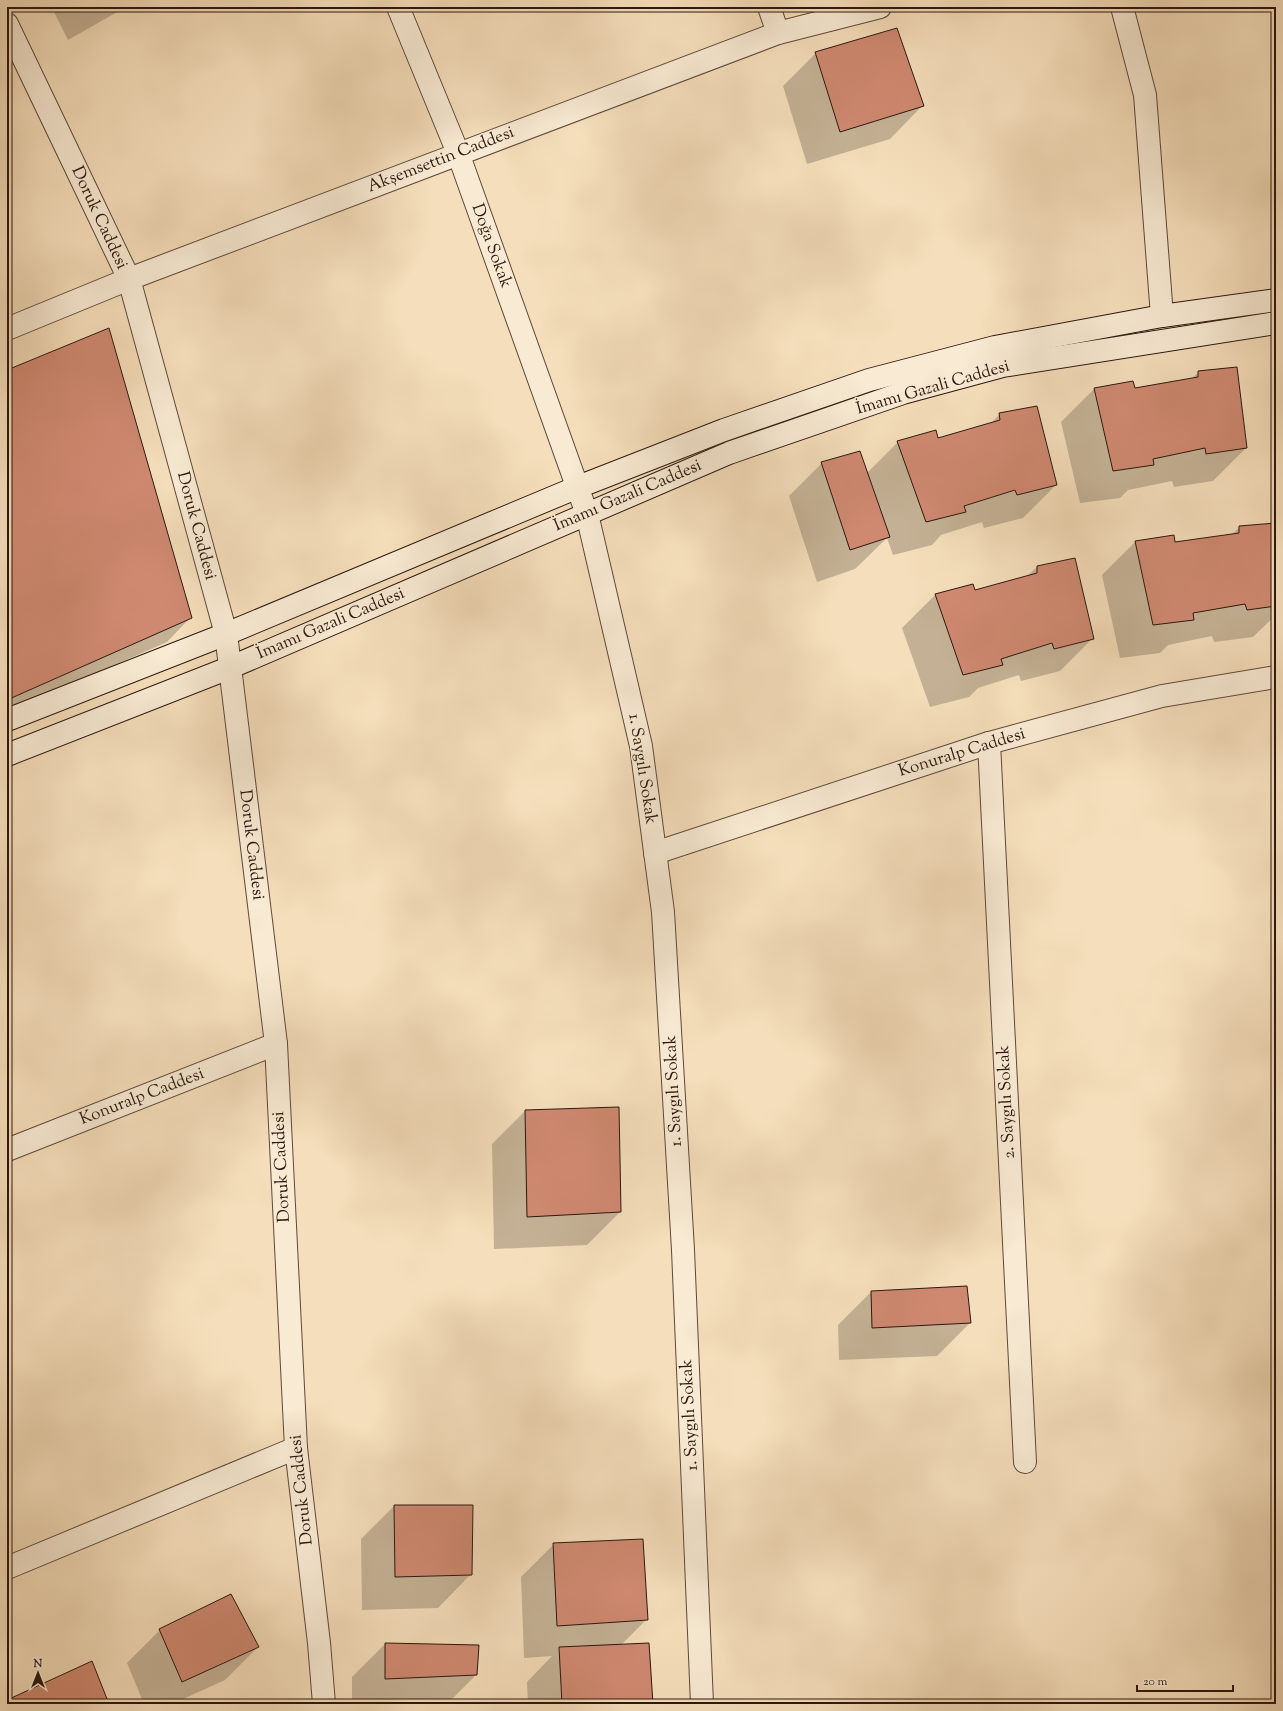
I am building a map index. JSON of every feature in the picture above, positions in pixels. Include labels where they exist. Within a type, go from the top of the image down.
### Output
[{"type":"street","name":"Doğa Sokak","points":[[398,7],[458,153],[578,487]]},
{"type":"street","points":[[769,7],[778,33]]},
{"type":"street","name":"Akşemsettin Caddesi","points":[[7,329],[129,279],[458,153],[778,33],[880,7]]},
{"type":"street","points":[[1122,7],[1145,95],[1162,316]]},
{"type":"street","name":"Doruk Caddesi","points":[[7,24],[129,279],[226,634],[276,1044],[296,1448],[319,1643],[324,1704]]},
{"type":"street","name":"İmamı Gazali Caddesi","points":[[7,720],[226,634],[578,487],[724,430],[869,380],[995,347],[1162,316],[1276,300]]},
{"type":"street","name":"İmamı Gazali Caddesi","points":[[7,755],[229,668],[729,453],[903,393],[1004,366],[1276,323]]},
{"type":"street","name":"1. Saygılı Sokak","points":[[578,487],[587,514],[641,746],[663,912],[683,1250],[702,1704]]},
{"type":"street","name":"Konuralp Caddesi","points":[[655,853],[989,743],[1162,696],[1276,677]]},
{"type":"street","name":"2. Saygılı Sokak","points":[[989,743],[1025,1462]]},
{"type":"street","name":"Konuralp Caddesi","points":[[7,1150],[276,1044]]},
{"type":"street","points":[[7,1568],[296,1448]]},
{"type":"building","points":[[897,28],[924,106],[840,132],[815,52]]},
{"type":"building","points":[[109,328],[192,618],[7,700],[7,370]]},
{"type":"building","points":[[1237,367],[1247,448],[1206,454],[1205,448],[1153,459],[1154,465],[1113,471],[1094,388],[1133,381],[1135,388],[1198,377],[1198,371]]},
{"type":"building","points":[[1037,406],[1057,485],[1017,495],[1015,490],[964,506],[966,512],[926,522],[897,441],[936,430],[938,438],[1000,420],[999,413]]},
{"type":"building","points":[[860,451],[890,537],[850,550],[821,462]]},
{"type":"building","points":[[1276,523],[1276,606],[1247,610],[1245,604],[1193,613],[1194,620],[1153,625],[1135,541],[1174,535],[1175,542],[1239,533],[1239,526]]},
{"type":"building","points":[[1075,558],[1094,639],[1054,649],[1052,643],[1001,659],[1003,665],[963,675],[935,594],[973,584],[975,590],[1037,573],[1037,566]]},
{"type":"building","points":[[619,1107],[621,1212],[527,1217],[525,1110]]},
{"type":"building","points":[[967,1286],[971,1323],[872,1328],[871,1291]]},
{"type":"building","points":[[394,1505],[473,1505],[472,1575],[395,1577]]},
{"type":"building","points":[[643,1539],[648,1620],[557,1626],[553,1543]]},
{"type":"building","points":[[231,1594],[259,1647],[182,1682],[159,1629]]},
{"type":"building","points":[[385,1643],[479,1645],[477,1675],[385,1679]]},
{"type":"building","points":[[649,1643],[653,1704],[562,1704],[559,1647]]},
{"type":"building","points":[[92,1661],[109,1704],[9,1704],[7,1700]]}]
